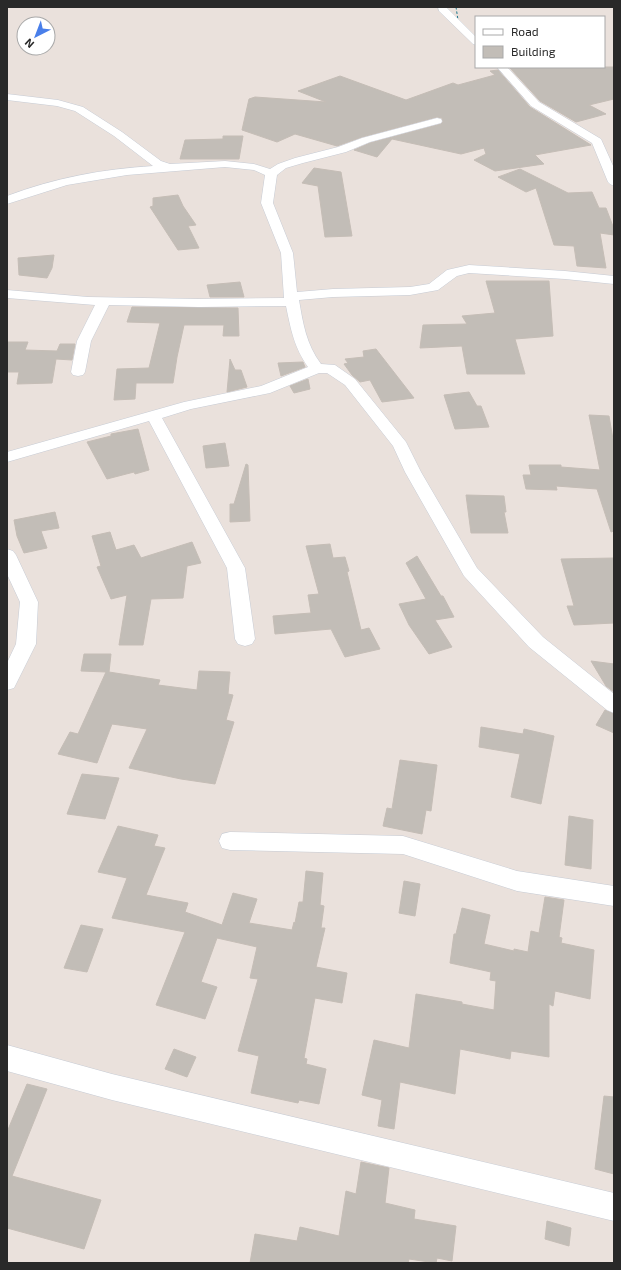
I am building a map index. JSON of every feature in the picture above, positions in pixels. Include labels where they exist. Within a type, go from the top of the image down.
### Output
[{"type":"street","points":[[442,7],[442,9],[475,41]]},
{"type":"street","points":[[503,68],[535,104],[596,141],[614,182]]},
{"type":"street","points":[[7,97],[58,103],[79,109],[118,134],[157,163],[168,168]]},
{"type":"street","points":[[317,369],[307,355],[299,337],[292,300],[287,253],[267,203],[271,174],[282,166],[299,160],[342,150],[366,140],[437,121]]},
{"type":"street","points":[[7,200],[34,189],[77,178],[122,171],[225,164],[254,167],[271,174]]},
{"type":"street","points":[[7,294],[104,301],[199,303],[292,300],[333,293],[410,291],[433,287],[452,273],[469,269],[565,275],[614,280]]},
{"type":"street","points":[[78,372],[84,341],[104,301]]},
{"type":"street","points":[[7,457],[189,405],[265,390],[317,369],[330,368],[350,382],[400,445],[413,472],[470,572],[536,642],[614,705]]},
{"type":"street","points":[[153,415],[236,568],[245,639]]},
{"type":"street","points":[[7,555],[29,602],[26,644],[7,683]]},
{"type":"street","points":[[230,841],[403,845],[517,881],[614,896]]},
{"type":"street","points":[[7,1058],[128,1090],[614,1207]]},
{"type":"building","points":[[614,67],[614,99],[589,105],[606,114],[576,122],[540,101],[510,68]]},
{"type":"building","points":[[498,70],[530,107],[591,145],[535,155],[544,164],[495,171],[474,160],[486,154],[484,148],[461,154],[392,139],[377,157],[354,150],[370,143],[441,124],[443,122],[442,118],[437,117],[362,137],[337,146],[295,134],[277,142],[242,130],[249,99],[255,97],[326,102],[298,91],[340,76],[406,100],[453,83],[458,85],[495,75],[490,71]]},
{"type":"building","points":[[223,136],[243,136],[239,159],[180,159],[185,140],[223,139]]},
{"type":"building","points":[[314,168],[341,172],[352,236],[325,237],[318,186],[302,183]]},
{"type":"building","points":[[520,169],[568,193],[592,192],[599,208],[606,208],[614,229],[614,235],[600,233],[606,268],[577,266],[574,246],[554,245],[536,188],[526,192],[498,177]]},
{"type":"building","points":[[178,195],[183,206],[196,225],[188,226],[199,248],[178,250],[150,207],[153,206],[153,198]]},
{"type":"building","points":[[54,255],[52,268],[47,278],[19,275],[18,258]]},
{"type":"building","points":[[486,281],[549,281],[553,336],[515,339],[525,374],[467,374],[462,346],[420,348],[423,325],[467,324],[462,316],[495,313]]},
{"type":"building","points":[[240,282],[244,297],[210,297],[207,285]]},
{"type":"building","points":[[132,307],[238,308],[239,336],[223,336],[224,325],[184,325],[173,383],[136,383],[135,399],[114,400],[117,369],[149,368],[160,323],[127,322]]},
{"type":"building","points":[[7,342],[28,342],[25,350],[57,351],[60,344],[75,344],[72,360],[56,359],[52,383],[17,384],[19,372],[7,372]]},
{"type":"building","points":[[376,349],[414,398],[382,402],[370,380],[360,382],[352,375],[344,364],[348,363],[345,359],[364,357],[363,351]]},
{"type":"building","points":[[230,359],[235,370],[241,370],[247,387],[227,392]]},
{"type":"building","points":[[303,362],[305,367],[281,376],[278,363]]},
{"type":"building","points":[[308,379],[310,389],[294,393],[290,386]]},
{"type":"building","points":[[469,392],[477,406],[481,406],[489,427],[455,429],[444,395]]},
{"type":"building","points":[[589,415],[609,416],[614,445],[614,531],[611,532],[597,489],[556,486],[557,490],[526,489],[523,475],[531,475],[529,465],[561,465],[561,467],[600,470]]},
{"type":"building","points":[[138,429],[149,470],[107,479],[87,442],[111,436],[111,434]]},
{"type":"building","points":[[225,443],[229,466],[206,468],[203,446]]},
{"type":"building","points":[[246,464],[248,465],[250,521],[230,522],[230,504],[234,504]]},
{"type":"building","points":[[466,495],[504,496],[506,512],[504,512],[508,533],[471,533]]},
{"type":"building","points":[[55,512],[59,528],[41,531],[47,548],[24,553],[17,536],[14,520]]},
{"type":"building","points":[[110,532],[116,550],[134,545],[141,558],[192,542],[201,563],[187,566],[183,598],[151,599],[143,645],[119,645],[127,595],[111,599],[97,567],[101,566],[92,536]]},
{"type":"building","points":[[330,544],[333,558],[345,557],[349,571],[347,572],[361,630],[369,628],[380,649],[345,657],[331,629],[275,634],[273,616],[311,613],[308,595],[319,594],[306,546]]},
{"type":"building","points":[[417,556],[441,596],[443,596],[454,617],[435,620],[452,647],[429,654],[409,625],[399,604],[426,599],[406,563]]},
{"type":"building","points":[[614,558],[614,623],[574,625],[567,606],[574,606],[561,559]]},
{"type":"building","points":[[84,654],[111,654],[109,672],[160,680],[158,685],[197,690],[199,671],[230,672],[228,694],[233,695],[226,720],[234,722],[215,784],[181,779],[129,768],[147,729],[112,724],[97,763],[58,754],[70,732],[78,734],[106,672],[81,671]]},
{"type":"building","points":[[591,661],[614,664],[614,692],[606,686]]},
{"type":"building","points":[[605,710],[614,714],[614,733],[596,725]]},
{"type":"building","points":[[481,727],[523,734],[524,729],[554,736],[541,804],[511,797],[520,754],[479,747]]},
{"type":"building","points":[[400,760],[437,765],[431,811],[426,810],[422,834],[383,826],[387,808],[392,809]]},
{"type":"building","points":[[82,774],[119,778],[105,819],[67,814]]},
{"type":"building","points":[[569,816],[593,820],[591,869],[565,865]]},
{"type":"building","points":[[118,826],[158,835],[154,846],[165,848],[146,895],[188,903],[185,912],[222,925],[233,893],[257,899],[249,923],[292,930],[294,922],[295,923],[299,902],[303,902],[306,871],[323,873],[320,905],[324,906],[321,928],[325,928],[316,967],[347,973],[342,1003],[315,998],[304,1058],[307,1059],[306,1064],[326,1069],[319,1104],[299,1100],[298,1103],[251,1093],[259,1056],[238,1051],[258,979],[250,978],[257,947],[217,938],[201,982],[217,987],[205,1019],[156,1005],[185,932],[112,918],[127,878],[98,872]]},
{"type":"building","points":[[404,881],[420,884],[415,916],[399,913]]},
{"type":"building","points":[[545,897],[564,900],[559,937],[562,938],[561,943],[594,950],[590,999],[555,991],[553,1006],[549,1004],[549,1057],[511,1051],[510,1059],[460,1049],[455,1094],[400,1082],[394,1129],[378,1126],[382,1100],[362,1095],[374,1040],[409,1048],[416,994],[462,1002],[462,1004],[494,1010],[496,981],[490,980],[491,972],[450,963],[454,934],[456,934],[462,908],[490,915],[484,944],[514,951],[514,949],[528,952],[531,931],[539,933]]},
{"type":"building","points":[[81,925],[103,929],[87,972],[64,968]]},
{"type":"building","points":[[174,1049],[196,1057],[187,1077],[165,1069]]},
{"type":"building","points":[[27,1084],[47,1089],[12,1176],[101,1200],[84,1249],[7,1228],[7,1132]]},
{"type":"building","points":[[604,1096],[614,1097],[614,1174],[595,1169]]},
{"type":"building","points":[[361,1162],[389,1168],[385,1203],[415,1210],[414,1219],[456,1226],[452,1261],[437,1258],[436,1263],[409,1259],[408,1263],[250,1263],[255,1234],[297,1241],[300,1227],[339,1236],[346,1191],[356,1194]]},
{"type":"building","points":[[547,1221],[571,1228],[569,1246],[545,1239]]},
{"type":"ferry route","points":[[456,7],[458,20]]}]
